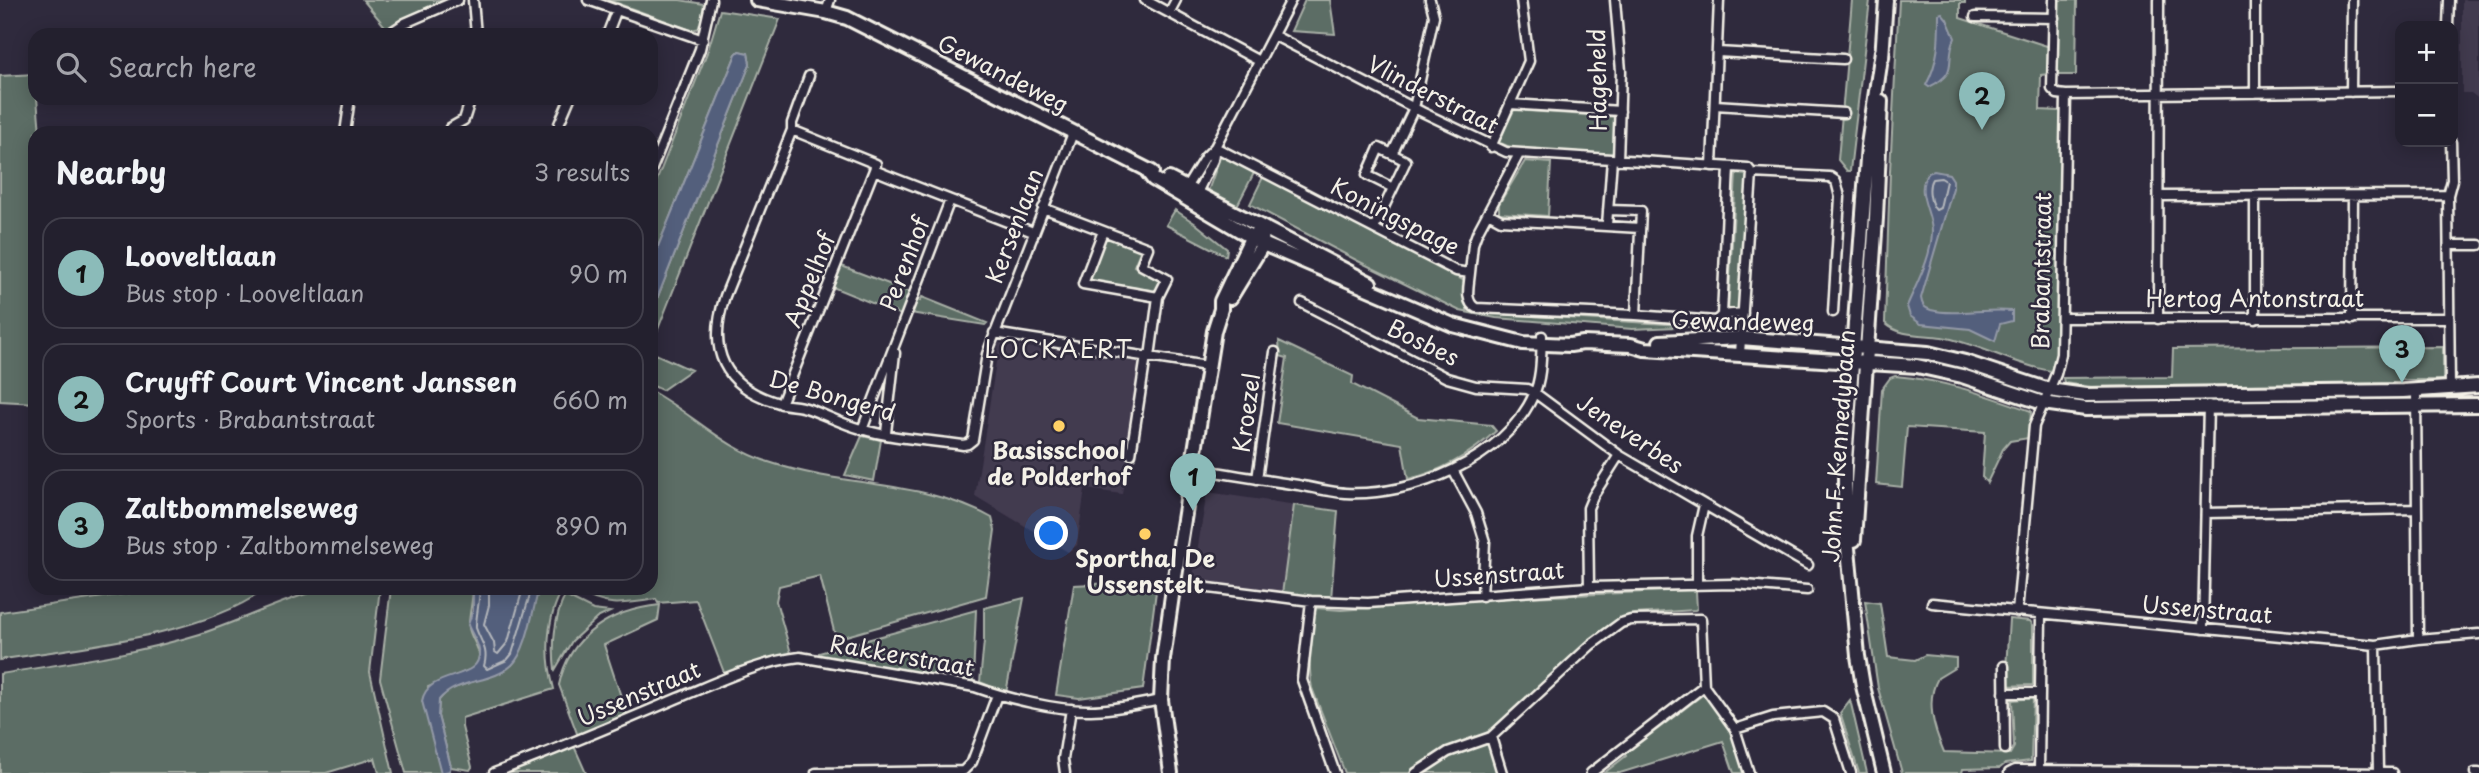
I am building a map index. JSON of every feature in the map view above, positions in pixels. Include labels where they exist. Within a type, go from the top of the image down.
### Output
[{"type":"street","points":[[398,28],[458,0]]},
{"type":"street","points":[[473,0],[476,28]]},
{"type":"street","points":[[588,0],[703,40]]},
{"type":"street","points":[[658,153],[703,40],[711,0]]},
{"type":"street","name":"Gewandeweg","points":[[757,0],[828,6],[1147,171],[1153,179],[1190,193],[1262,228],[1387,291],[1395,299]]},
{"type":"street","points":[[1145,0],[1259,61]]},
{"type":"street","points":[[1169,13],[1175,0]]},
{"type":"street","points":[[1190,193],[1205,157],[1215,146],[1291,0]]},
{"type":"street","points":[[1392,154],[1414,108],[1434,16],[1430,0]]},
{"type":"street","points":[[1491,147],[1529,61],[1521,0]]},
{"type":"street","name":"Hageheld","points":[[1607,225],[1620,111],[1621,71],[1615,0]]},
{"type":"street","points":[[1712,166],[1719,0]]},
{"type":"street","name":"John F. Kennedybaan","points":[[1884,773],[1863,686],[1845,516],[1845,460],[1859,362],[1868,145],[1882,51],[1886,0]]},
{"type":"street","name":"Brabantstraat","points":[[2017,612],[2034,426],[2061,354],[2066,95],[2057,94],[2052,89],[2054,0]]},
{"type":"street","points":[[2158,319],[2159,0]]},
{"type":"street","points":[[2255,0],[2255,93]]},
{"type":"street","points":[[2351,92],[2352,0]]},
{"type":"street","points":[[2448,0],[2448,21]]},
{"type":"street","points":[[610,28],[617,9]]},
{"type":"street","points":[[1975,17],[2054,18]]},
{"type":"street","name":"Vlinderstraat","points":[[1273,35],[1491,147],[1519,154],[1748,168],[1752,173],[1830,177],[1836,181],[1840,197],[1833,312]]},
{"type":"street","points":[[1718,52],[1843,59]]},
{"type":"street","name":"De Bongerd","points":[[809,76],[792,123],[792,130],[718,318],[716,338],[725,368],[743,388],[781,404],[803,407],[862,430],[963,444],[973,440],[974,434]]},
{"type":"street","points":[[2066,95],[2395,91]]},
{"type":"street","name":"Vlinderstraat","points":[[1510,104],[1620,111]]},
{"type":"street","points":[[346,126],[349,105]]},
{"type":"street","points":[[454,126],[464,120],[469,105]]},
{"type":"street","points":[[560,126],[567,105]]},
{"type":"street","points":[[1715,105],[1844,113]]},
{"type":"street","points":[[792,130],[876,164],[874,170],[1033,232]]},
{"type":"street","name":"Kersenlaan","points":[[974,434],[987,354],[1073,133]]},
{"type":"street","points":[[1190,193],[1213,160],[1215,146]]},
{"type":"street","name":"Koningspage","points":[[1215,146],[1455,271],[1470,273],[1468,300],[1476,308],[1716,321],[1723,316],[1743,313]]},
{"type":"street","points":[[2450,389],[2448,195],[2452,180],[2451,147]]},
{"type":"street","points":[[1374,228],[1406,161],[1379,148],[1367,174],[1393,188]]},
{"type":"street","points":[[1470,273],[1473,244],[1519,154]]},
{"type":"street","points":[[1723,316],[1729,167]]},
{"type":"street","name":"Appelhof","points":[[781,404],[874,170]]},
{"type":"street","points":[[1740,354],[1752,173]]},
{"type":"street","name":"Gewandeweg","points":[[1190,193],[1257,241],[1453,326],[1523,343],[1541,340],[1570,345],[1631,345],[1741,338],[1860,347],[1928,354],[1965,362],[2049,390],[2104,396],[2416,390],[2479,386]]},
{"type":"street","points":[[2159,197],[2448,195]]},
{"type":"street","points":[[2255,196],[2255,319]]},
{"type":"street","points":[[2352,318],[2353,196]]},
{"type":"street","name":"Perenhof","points":[[862,430],[950,200]]},
{"type":"street","points":[[1043,208],[1147,248],[1141,265],[1167,279],[1158,297],[1131,454]]},
{"type":"street","points":[[1608,209],[1641,211],[1636,315]]},
{"type":"street","points":[[1488,213],[1501,220],[1640,228]]},
{"type":"street","points":[[1171,773],[1161,700],[1163,659],[1207,366],[1221,309],[1227,303],[1262,228]]},
{"type":"street","points":[[1103,231],[1083,284],[1158,297]]},
{"type":"street","points":[[2450,245],[2479,245]]},
{"type":"street","name":"Bosbes","points":[[1301,303],[1447,378],[1461,383],[1527,389],[1535,393]]},
{"type":"street","name":"Hertog Antonstraat","points":[[2062,318],[2448,318]]},
{"type":"street","points":[[994,334],[1207,366]]},
{"type":"street","points":[[1192,468],[1344,493],[1407,487],[1452,470],[1502,438],[1520,419],[1535,393],[1541,340]]},
{"type":"street","name":"Perenhof","points":[[886,433],[896,343]]},
{"type":"street","name":"Gewandeweg","points":[[1631,345],[1645,349],[1917,366],[1962,376],[2043,403],[2086,408],[2479,405]]},
{"type":"street","name":"Kroezel","points":[[1257,479],[1275,352]]},
{"type":"street","points":[[2416,390],[2418,639]]},
{"type":"street","points":[[2203,629],[2208,392]]},
{"type":"street","name":"Jeneverbes","points":[[1535,393],[1619,455],[1808,565]]},
{"type":"street","points":[[1589,587],[1588,508],[1619,455]]},
{"type":"street","points":[[1452,470],[1476,513],[1485,542],[1482,596]]},
{"type":"street","points":[[1697,585],[1697,536],[1704,505]]},
{"type":"street","points":[[2206,513],[2417,509]]},
{"type":"street","name":"Ussenstraat","points":[[1193,586],[1311,600],[1368,603],[1589,587],[1734,583],[1808,590]]},
{"type":"street","points":[[1311,600],[1303,680],[1335,773]]},
{"type":"street","name":"Ussenstraat","points":[[1931,603],[2376,645],[2479,634]]},
{"type":"street","points":[[2039,771],[2041,615]]},
{"type":"street","points":[[1416,773],[1448,752],[1491,737],[1591,645],[1621,622],[1701,619],[1704,686],[1735,729],[1749,773]]},
{"type":"street","points":[[2376,645],[2378,772]]},
{"type":"street","name":"Ussenstraat","points":[[494,773],[557,750],[718,681],[781,660],[800,657]]},
{"type":"street","name":"Rakkerstraat","points":[[800,657],[975,687],[997,695],[1071,709],[1107,709],[1161,700]]},
{"type":"street","points":[[2004,666],[2005,749]]},
{"type":"street","points":[[1591,773],[1704,686]]},
{"type":"street","points":[[2004,692],[2040,693]]},
{"type":"street","points":[[816,773],[964,772],[972,762],[997,695]]},
{"type":"street","points":[[1065,773],[1063,759],[1071,709]]},
{"type":"street","points":[[1735,729],[1773,717],[1823,712],[1834,719],[1851,773]]},
{"type":"street","points":[[1491,737],[1502,773]]},
{"type":"street","points":[[2008,773],[2015,770],[2392,773]]},
{"type":"shaded area","points":[[2462,0],[2479,0],[2479,99],[2471,93],[2462,93]]},
{"type":"shaded area","name":"Basisschool de Polderhof","points":[[999,343],[1141,363],[1122,494],[1085,489],[1077,545],[1068,552],[975,496]]},
{"type":"shaded area","points":[[1207,492],[1338,511],[1306,597],[1192,582]]},
{"type":"green space","points":[[363,0],[442,0],[389,28]]},
{"type":"green space","points":[[608,0],[680,0],[704,4],[700,28],[691,30]]},
{"type":"green space","points":[[1305,0],[1330,0],[1335,34],[1291,31]]},
{"type":"green space","points":[[1852,0],[1870,0],[1850,171],[1847,171],[1838,160]]},
{"type":"green space","points":[[1899,0],[1965,0],[1965,3],[1960,3],[1960,18],[2050,47],[2049,74],[2041,75],[2040,110],[2061,111],[2062,136],[2057,352],[2051,371],[1956,340],[1897,331],[1885,323]]},
{"type":"green space","points":[[2058,0],[2077,0],[2076,75],[2057,75]]},
{"type":"green space","points":[[720,10],[780,19],[658,329],[658,296],[750,64],[748,53],[739,51],[736,54],[658,247],[658,177],[708,50]]},
{"type":"green space","points":[[28,74],[28,105],[38,105],[39,126],[28,126],[28,403],[0,401],[0,76]]},
{"type":"green space","points":[[1514,110],[1617,117],[1616,156],[1519,151],[1498,142]]},
{"type":"green space","points":[[1221,155],[1255,171],[1237,206],[1208,191]]},
{"type":"green space","points":[[1525,161],[1551,163],[1548,216],[1499,213],[1499,204]]},
{"type":"green space","points":[[1736,174],[1747,175],[1741,308],[1728,312]]},
{"type":"green space","points":[[1264,175],[1463,280],[1467,284],[1467,312],[1700,326],[1632,329],[1496,318],[1460,311],[1250,204]]},
{"type":"green space","points":[[1175,210],[1227,249],[1226,256],[1166,225]]},
{"type":"green space","points":[[1104,234],[1141,249],[1134,266],[1161,281],[1156,291],[1086,280]]},
{"type":"green space","points":[[839,265],[910,292],[901,315],[830,286]]},
{"type":"green space","points":[[922,297],[987,323],[985,325],[910,313],[916,300],[920,301]]},
{"type":"green space","points":[[1279,341],[1353,376],[1352,384],[1418,418],[1491,425],[1496,431],[1455,461],[1408,479],[1402,444],[1277,423],[1287,358],[1280,356]]},
{"type":"green space","points":[[2443,347],[2443,380],[2400,380],[2399,385],[2091,387],[2064,383],[2063,378],[2172,377],[2173,349]]},
{"type":"green space","points":[[658,355],[691,370],[662,390],[658,388]]},
{"type":"green space","points":[[1895,376],[1948,385],[2031,411],[2029,438],[2010,441],[2003,449],[1987,483],[1982,477],[1985,432],[1907,427],[1902,487],[1876,484],[1882,389],[1890,378]]},
{"type":"green space","points":[[658,395],[724,440],[756,457],[802,471],[941,497],[992,518],[995,530],[986,596],[836,639],[820,576],[779,586],[776,601],[791,653],[725,675],[696,600],[658,603],[656,599],[613,603],[586,595],[658,595]]},
{"type":"green space","points":[[862,436],[881,440],[874,481],[845,475]]},
{"type":"green space","points":[[1294,505],[1338,511],[1331,599],[1282,594]]},
{"type":"green space","points":[[1134,582],[1157,584],[1143,689],[1079,698],[1056,695],[1074,585]]},
{"type":"green space","points":[[1696,591],[1697,609],[1635,614],[1619,618],[1485,734],[1445,748],[1410,773],[1345,773],[1312,688],[1310,648],[1316,608],[1341,610],[1506,598]]},
{"type":"green space","points":[[118,595],[256,595],[205,619],[136,638],[0,660],[0,612]]},
{"type":"green space","points":[[304,595],[379,595],[370,672],[393,773],[379,773],[375,758],[326,773],[0,773],[0,674],[175,641]]},
{"type":"green space","points":[[390,595],[472,595],[469,628],[478,649],[477,664],[472,669],[428,687],[446,772],[450,773],[406,773],[380,679]]},
{"type":"green space","points":[[537,595],[559,595],[551,619],[549,639],[554,689],[462,718],[472,767],[470,770],[451,767],[438,716],[439,700],[448,690],[512,665],[522,648]]},
{"type":"green space","points":[[565,596],[593,610],[610,612],[597,618],[572,641],[555,670],[555,632],[558,613]]},
{"type":"green space","points":[[1024,598],[1006,693],[980,682],[984,608]]},
{"type":"green space","points":[[1865,601],[1880,603],[1888,657],[1915,660],[1925,655],[1956,658],[1956,667],[1938,678],[1932,696],[1934,725],[1944,752],[2010,754],[2014,747],[2012,700],[2033,698],[2031,761],[2005,764],[2000,768],[1963,769],[1962,773],[1902,773],[1878,688]]},
{"type":"green space","points":[[660,605],[658,620],[604,645],[627,715],[578,736],[559,685],[572,652],[582,639],[609,619]]},
{"type":"green space","points":[[976,610],[973,681],[819,656],[819,653]]},
{"type":"green space","points":[[2009,619],[2030,621],[2033,625],[2033,685],[2005,686]]},
{"type":"green space","points":[[1705,693],[1727,720],[1744,773],[1734,773],[1723,741],[1620,773],[1604,773],[1626,756],[1625,754]]},
{"type":"green space","points":[[1850,700],[1867,773],[1859,773],[1840,713]]},
{"type":"green space","points":[[1486,741],[1490,742],[1501,773],[1424,773],[1444,758]]},
{"type":"green space","points":[[574,746],[586,773],[505,773]]},
{"type":"water","points":[[1942,13],[1955,38],[1948,71],[1939,82],[1929,87],[1926,85],[1936,59],[1939,14]]},
{"type":"water","points":[[739,51],[748,53],[750,64],[658,296],[658,247]]},
{"type":"water","points":[[1934,171],[1949,174],[1953,180],[1953,188],[1921,298],[1922,303],[1931,310],[1940,312],[2012,311],[2012,321],[2000,324],[1995,341],[1970,329],[1921,324],[1910,316],[1907,306],[1923,270],[1931,242],[1931,224],[1923,187],[1928,173]]},
{"type":"water","points":[[473,595],[537,595],[526,640],[512,665],[495,675],[455,688],[439,700],[438,716],[451,767],[449,771],[441,773],[422,701],[426,691],[434,684],[464,672],[478,660],[479,650],[468,625],[473,610]]},
{"type":"place","name":"Cruyff Court Vincent Janssen","points":[[1982,130]]},
{"type":"place","name":"Zaltbommelseweg","points":[[2402,383]]},
{"type":"place","name":"Basisschool de Polderhof","points":[[1059,426]]},
{"type":"place","name":"Looveltlaan","points":[[1193,511]]},
{"type":"place","name":"Sporthal De Ussenstelt","points":[[1145,534]]},
{"type":"district","name":"LOCKAERT","points":[[1059,350]]}]
